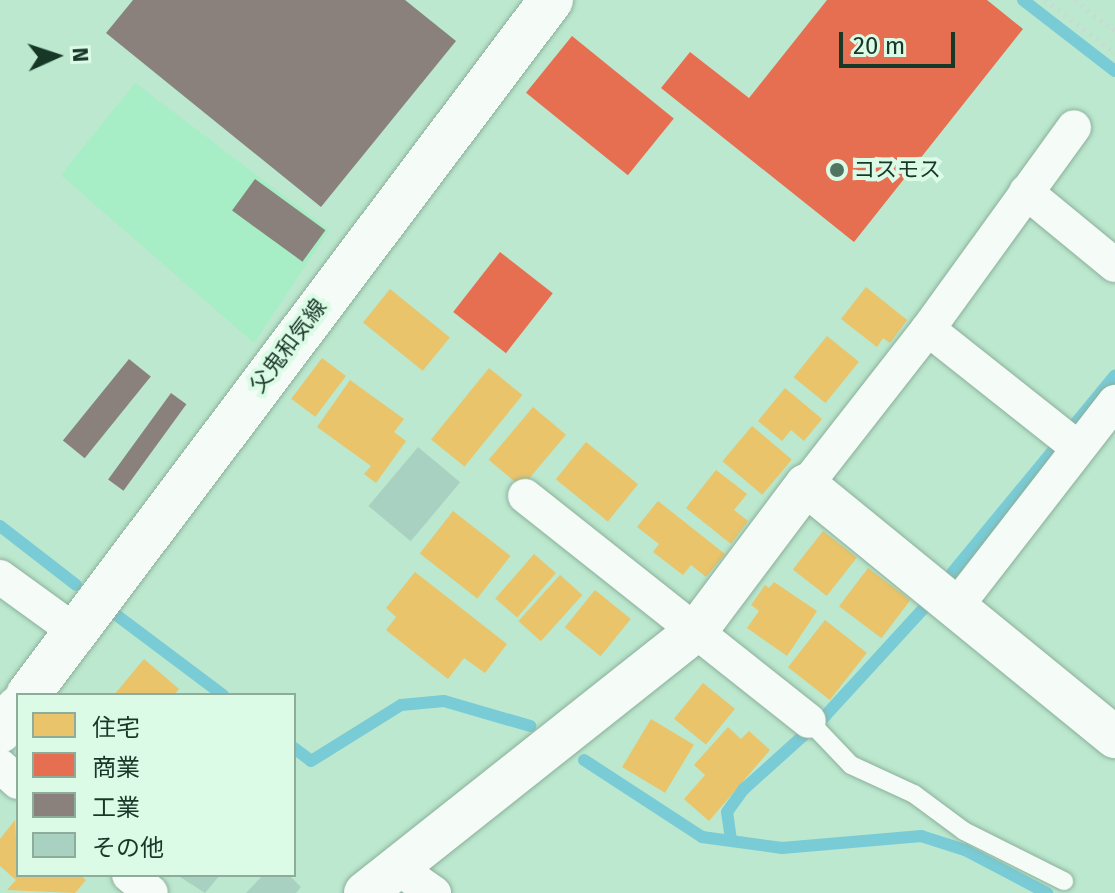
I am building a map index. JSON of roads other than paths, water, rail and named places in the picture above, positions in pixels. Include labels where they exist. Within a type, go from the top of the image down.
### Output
[{"type":"main road","name":"父鬼和気線","points":[[30,693],[551,0]]},
{"type":"main road","points":[[0,731],[16,711]]},
{"type":"street","points":[[365,893],[697,630],[928,329],[1074,127]]},
{"type":"street","points":[[1026,192],[1115,265]]},
{"type":"street","points":[[928,329],[1067,439]]},
{"type":"street","points":[[955,608],[1067,439],[1115,402]]},
{"type":"street","points":[[806,485],[1115,737]]},
{"type":"street","points":[[525,496],[814,726]]},
{"type":"street","points":[[0,577],[76,632]]},
{"type":"street","points":[[0,766],[16,780]]},
{"type":"street","points":[[398,868],[434,893]]},
{"type":"street","points":[[131,877],[151,893]]},
{"type":"lane","points":[[814,726],[851,765],[914,794],[964,831],[1064,881]]},
{"type":"waterway","points":[[1023,0],[1115,71]]},
{"type":"waterway","points":[[952,573],[1115,375]]},
{"type":"waterway","points":[[0,526],[76,585]]},
{"type":"waterway","points":[[731,840],[727,812],[744,789],[825,716],[923,609]]},
{"type":"waterway","points":[[115,614],[220,693]]},
{"type":"waterway","points":[[296,750],[311,761],[401,705],[444,701],[530,726]]},
{"type":"waterway","points":[[584,760],[702,837],[782,848],[921,836],[965,850],[1047,893]]},
{"type":"place","name":"コスモス","points":[[837,170]]}]
